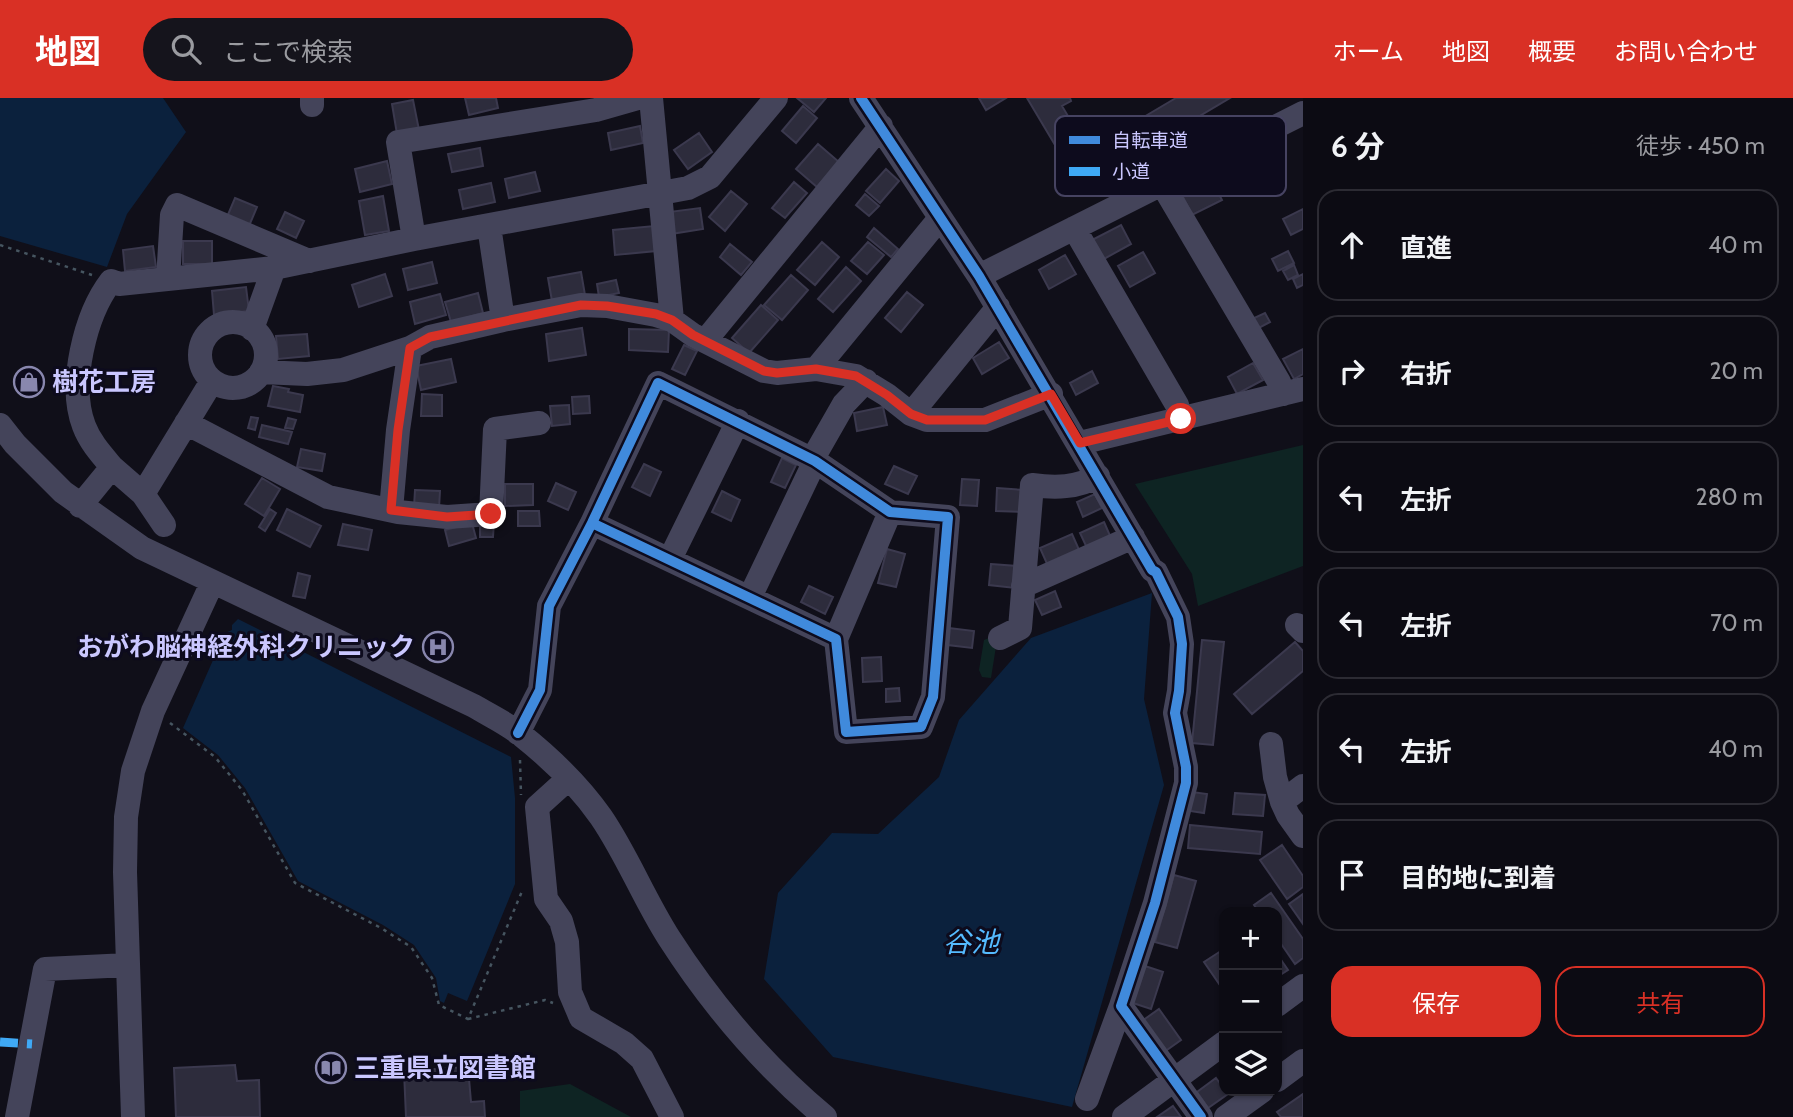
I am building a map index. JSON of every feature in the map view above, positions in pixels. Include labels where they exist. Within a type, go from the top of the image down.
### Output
[{"type":"street","points":[[414,239],[398,142],[596,110],[638,98]]},
{"type":"street","points":[[651,98],[672,320]]},
{"type":"street","points":[[164,525],[143,494],[111,467],[84,427],[78,395],[81,354],[99,297],[111,281],[119,284],[274,268],[688,188],[710,177],[776,98]]},
{"type":"street","points":[[861,98],[998,307],[1152,570],[1156,572],[1178,617],[1182,644],[1180,691],[1175,713],[1186,767],[1186,783],[1154,903],[1087,1099]]},
{"type":"street","points":[[1286,122],[1303,113]]},
{"type":"street","points":[[705,341],[881,126]]},
{"type":"street","points":[[979,276],[1139,196]]},
{"type":"street","points":[[1170,196],[1279,382],[1293,391]]},
{"type":"street","points":[[168,279],[172,215],[177,205],[309,261]]},
{"type":"street","points":[[816,369],[940,218]]},
{"type":"street","points":[[489,226],[503,320]]},
{"type":"street","points":[[1074,228],[1177,405],[1181,419]]},
{"type":"street","points":[[252,329],[274,268]]},
{"type":"street","points":[[261,372],[307,374],[343,370],[410,348],[430,337],[581,305],[607,306],[656,314],[672,320],[693,335],[764,371],[777,373],[816,369],[856,376],[911,414],[927,420],[985,420],[1051,394]]},
{"type":"street","points":[[911,414],[998,307]]},
{"type":"street","points":[[235,323],[252,329],[262,340],[266,351],[261,372],[245,386],[235,388],[224,387],[212,381],[202,366],[200,356],[206,336],[214,328],[224,324],[235,323]]},
{"type":"street","points":[[391,510],[398,430],[410,348]]},
{"type":"street","points":[[143,494],[212,381]]},
{"type":"street","points":[[750,597],[844,404],[866,381]]},
{"type":"street","points":[[518,733],[540,690],[549,606],[592,523],[657,383],[814,461],[890,512],[948,517],[933,697],[921,727],[846,732],[836,639],[890,512]]},
{"type":"street","points":[[1080,443],[1293,391]]},
{"type":"street","points":[[670,559],[737,421]]},
{"type":"street","points":[[186,423],[328,497],[391,510],[447,517],[491,514],[495,429],[539,423]]},
{"type":"street","points":[[0,425],[36,466],[80,506],[142,548],[474,706],[518,733],[568,779],[600,817],[667,935],[708,996],[748,1043],[802,1098],[825,1117]]},
{"type":"street","points":[[80,506],[111,467]]},
{"type":"street","points":[[1000,638],[1020,628],[1032,485],[1071,486],[1086,483],[1098,476]]},
{"type":"street","points":[[592,523],[836,639]]},
{"type":"street","points":[[1023,586],[1133,537]]},
{"type":"street","points":[[133,1117],[125,872],[126,817],[133,771],[153,711],[212,583]]},
{"type":"street","points":[[1271,744],[1275,777],[1282,802],[1288,816],[1303,836]]},
{"type":"street","points":[[568,779],[537,807],[546,898],[561,921],[567,942],[570,992],[581,1018],[624,1043],[642,1059],[672,1117]]},
{"type":"street","points":[[1282,802],[1303,786]]},
{"type":"street","points":[[17,1117],[45,970],[128,965]]},
{"type":"street","points":[[1282,1001],[1303,986]]},
{"type":"street","points":[[1121,1006],[1201,1117]]},
{"type":"street","points":[[1124,1117],[1219,1048]]},
{"type":"street","points":[[1282,1076],[1303,1061]]},
{"type":"street","points":[[1226,1117],[1255,1096]]},
{"type":"path","points":[[0,245],[111,281]]},
{"type":"path","points":[[153,711],[215,757],[242,790],[295,883],[381,928],[411,947],[432,978],[439,1005],[468,1019],[545,1000],[581,1018]]},
{"type":"path","points":[[518,733],[522,800]]},
{"type":"path","points":[[468,1019],[526,882]]},
{"type":"green space","points":[[1303,445],[1303,566],[1198,606],[1192,574],[1135,484]]},
{"type":"green space","points":[[998,634],[991,678],[982,677],[979,670],[984,640]]},
{"type":"green space","points":[[570,1084],[631,1117],[520,1117],[520,1091]]},
{"type":"water","points":[[0,98],[163,98],[186,132],[127,214],[107,267],[0,236]]},
{"type":"water","name":"谷池","points":[[1152,593],[1144,699],[1164,785],[1072,1107],[833,1057],[764,979],[778,893],[832,833],[878,834],[939,777],[959,720],[1031,638]]},
{"type":"water","points":[[238,619],[511,757],[515,798],[515,884],[467,1001],[448,993],[444,1003],[440,1001],[436,978],[414,945],[383,925],[298,881],[245,788],[218,755],[183,728],[225,633],[232,630],[232,625]]},
{"type":"building","points":[[465,98],[496,98],[498,108],[469,115]]},
{"type":"building","points":[[797,98],[826,98],[814,112]]},
{"type":"building","points":[[979,98],[1006,98],[986,110]]},
{"type":"building","points":[[1027,98],[1070,98],[1071,101],[1062,106],[1068,116],[1055,116],[1055,145]]},
{"type":"building","points":[[1176,98],[1230,98],[1200,116],[1146,116]]},
{"type":"building","points":[[413,100],[419,130],[397,134],[392,104]]},
{"type":"building","points":[[803,106],[817,118],[796,143],[782,131]]},
{"type":"building","points":[[640,126],[643,143],[611,150],[608,133]]},
{"type":"building","points":[[699,133],[712,152],[688,169],[674,150]]},
{"type":"building","points":[[818,144],[839,162],[817,187],[796,169]]},
{"type":"building","points":[[480,148],[483,166],[452,172],[448,154]]},
{"type":"building","points":[[387,161],[392,184],[360,192],[355,169]]},
{"type":"building","points":[[886,169],[899,181],[880,203],[866,191]]},
{"type":"building","points":[[535,172],[540,191],[509,198],[505,179]]},
{"type":"building","points":[[794,182],[807,193],[785,218],[772,208]]},
{"type":"building","points":[[491,183],[495,202],[463,209],[459,190]]},
{"type":"building","points":[[731,191],[747,204],[725,231],[709,217]]},
{"type":"building","points":[[865,194],[879,206],[869,216],[856,205]]},
{"type":"building","points":[[383,196],[389,231],[365,235],[359,201]]},
{"type":"building","points":[[1182,196],[1220,196],[1222,200],[1192,215]]},
{"type":"building","points":[[235,198],[257,207],[249,226],[227,217]]},
{"type":"building","points":[[700,208],[703,229],[671,234],[669,212]]},
{"type":"building","points":[[1303,209],[1303,229],[1291,235],[1283,219]]},
{"type":"building","points":[[285,212],[304,221],[296,238],[277,229]]},
{"type":"building","points":[[1121,225],[1131,244],[1102,260],[1092,240]]},
{"type":"building","points":[[654,226],[656,251],[615,255],[613,230]]},
{"type":"building","points":[[874,228],[898,249],[891,257],[867,237]]},
{"type":"building","points":[[183,241],[212,241],[212,264],[183,264]]},
{"type":"building","points":[[822,242],[839,257],[815,285],[797,270]]},
{"type":"building","points":[[868,242],[884,255],[867,274],[851,261]]},
{"type":"building","points":[[730,244],[752,262],[741,275],[720,257]]},
{"type":"building","points":[[153,246],[156,267],[125,271],[123,250]]},
{"type":"building","points":[[1288,251],[1294,263],[1278,271],[1272,259]]},
{"type":"building","points":[[1143,252],[1155,273],[1130,287],[1118,266]]},
{"type":"building","points":[[1065,255],[1076,274],[1049,289],[1039,270]]},
{"type":"building","points":[[432,262],[437,283],[408,290],[403,269]]},
{"type":"building","points":[[1294,265],[1298,275],[1288,280],[1283,271]]},
{"type":"building","points":[[846,267],[861,281],[833,312],[818,299]]},
{"type":"building","points":[[581,272],[585,295],[552,301],[548,278]]},
{"type":"building","points":[[385,274],[392,296],[359,307],[352,285]]},
{"type":"building","points":[[1303,274],[1303,285],[1297,288],[1293,279]]},
{"type":"building","points":[[791,275],[808,290],[782,320],[764,305]]},
{"type":"building","points":[[616,280],[619,293],[599,297],[597,284]]},
{"type":"building","points":[[246,287],[249,311],[214,315],[212,291]]},
{"type":"building","points":[[907,292],[923,305],[901,332],[885,318]]},
{"type":"building","points":[[478,293],[483,313],[451,322],[445,302]]},
{"type":"building","points":[[440,294],[446,315],[415,324],[410,302]]},
{"type":"building","points":[[761,305],[778,320],[749,353],[732,338]]},
{"type":"building","points":[[1265,313],[1270,322],[1257,329],[1252,319]]},
{"type":"building","points":[[582,328],[586,355],[549,361],[546,334]]},
{"type":"building","points":[[629,329],[669,330],[668,352],[629,350]]},
{"type":"building","points":[[307,334],[309,356],[278,359],[276,336]]},
{"type":"building","points":[[999,342],[1009,358],[982,374],[973,358]]},
{"type":"building","points":[[684,345],[697,351],[685,375],[672,369]]},
{"type":"building","points":[[1303,349],[1303,374],[1294,379],[1283,359]]},
{"type":"building","points":[[451,359],[456,382],[421,390],[416,366]]},
{"type":"building","points":[[1253,363],[1263,380],[1237,394],[1228,377]]},
{"type":"building","points":[[1092,371],[1098,383],[1076,395],[1070,383]]},
{"type":"building","points":[[273,386],[303,395],[300,412],[268,406]]},
{"type":"building","points":[[422,394],[442,395],[442,416],[421,416]]},
{"type":"building","points":[[589,396],[590,413],[573,414],[572,397]]},
{"type":"building","points":[[569,405],[570,424],[552,426],[550,406]]},
{"type":"building","points":[[883,407],[887,425],[857,431],[854,413]]},
{"type":"building","points":[[251,417],[258,418],[255,430],[248,428]]},
{"type":"building","points":[[288,418],[296,420],[293,429],[285,428]]},
{"type":"building","points":[[262,425],[292,432],[288,444],[259,437]]},
{"type":"building","points":[[301,449],[325,454],[322,471],[297,467]]},
{"type":"building","points":[[782,458],[796,465],[785,488],[771,482]]},
{"type":"building","points":[[644,464],[661,472],[650,496],[632,487]]},
{"type":"building","points":[[894,466],[917,476],[908,494],[885,484]]},
{"type":"building","points":[[262,478],[280,489],[264,516],[245,504]]},
{"type":"building","points":[[962,479],[979,480],[977,506],[960,505]]},
{"type":"building","points":[[556,483],[576,492],[568,510],[548,501]]},
{"type":"building","points":[[505,484],[533,484],[533,505],[505,506]]},
{"type":"building","points":[[997,488],[1023,490],[1022,512],[996,511]]},
{"type":"building","points":[[415,490],[440,491],[439,508],[414,507]]},
{"type":"building","points":[[722,491],[740,500],[731,521],[712,512]]},
{"type":"building","points":[[1095,494],[1102,508],[1083,517],[1077,502]]},
{"type":"building","points":[[270,509],[276,513],[265,531],[259,527]]},
{"type":"building","points":[[287,509],[321,526],[310,547],[277,530]]},
{"type":"building","points":[[518,511],[539,511],[540,526],[518,526]]},
{"type":"building","points":[[480,522],[494,522],[493,537],[480,537]]},
{"type":"building","points":[[1104,522],[1111,538],[1087,548],[1080,533]]},
{"type":"building","points":[[472,523],[476,538],[449,546],[445,530]]},
{"type":"building","points":[[343,524],[372,530],[368,550],[338,545]]},
{"type":"building","points":[[1072,534],[1080,552],[1048,566],[1040,548]]},
{"type":"building","points":[[887,549],[905,554],[896,587],[878,583]]},
{"type":"building","points":[[991,564],[1017,566],[1015,588],[989,585]]},
{"type":"building","points":[[298,573],[310,576],[305,598],[293,596]]},
{"type":"building","points":[[809,586],[833,597],[825,614],[801,602]]},
{"type":"building","points":[[1055,591],[1061,607],[1042,615],[1035,600]]},
{"type":"building","points":[[949,628],[974,631],[972,648],[948,645]]},
{"type":"building","points":[[1202,640],[1224,642],[1213,745],[1192,743]]},
{"type":"building","points":[[1295,642],[1303,651],[1303,671],[1252,714],[1234,694]]},
{"type":"building","points":[[881,657],[882,681],[863,682],[862,658]]},
{"type":"building","points":[[899,688],[900,701],[886,702],[886,689]]},
{"type":"building","points":[[1192,792],[1207,794],[1204,813],[1190,811]]},
{"type":"building","points":[[1235,793],[1265,795],[1263,816],[1233,814]]},
{"type":"building","points":[[1190,825],[1262,832],[1260,854],[1188,848]]},
{"type":"building","points":[[1282,845],[1303,876],[1303,887],[1287,899],[1260,860]]},
{"type":"building","points":[[1174,875],[1196,881],[1177,948],[1155,942]]},
{"type":"building","points":[[1271,893],[1281,907],[1255,907],[1254,905]]},
{"type":"building","points":[[1303,894],[1303,924],[1289,904]]},
{"type":"building","points":[[1282,909],[1303,939],[1303,958],[1295,964],[1282,945]]},
{"type":"building","points":[[1219,952],[1219,984],[1204,962]]},
{"type":"building","points":[[1282,961],[1288,970],[1282,974]]},
{"type":"building","points":[[1145,966],[1163,972],[1151,1009],[1133,1003]]},
{"type":"building","points":[[1159,1009],[1181,1040],[1164,1052],[1142,1021]]},
{"type":"building","points":[[235,1065],[237,1081],[259,1080],[260,1117],[176,1117],[174,1068]]},
{"type":"building","points":[[468,1067],[471,1102],[484,1101],[485,1117],[406,1117],[404,1071]]},
{"type":"building","points":[[1216,1078],[1219,1082],[1219,1096],[1225,1096],[1208,1108],[1197,1092]]},
{"type":"building","points":[[1303,1094],[1303,1117],[1281,1117],[1277,1112]]},
{"type":"building","points":[[1173,1106],[1181,1117],[1157,1117]]},
{"type":"marked path","points":[[0,1042],[32,1044]]},
{"type":"cycle path","points":[[861,98],[979,276],[1152,570],[1156,572],[1178,617],[1182,644],[1175,713],[1186,767],[1186,783],[1155,903],[1121,1006],[1201,1117]]},
{"type":"cycle path","points":[[518,733],[540,690],[549,606],[592,523],[658,383],[815,461],[890,512],[948,517],[933,697],[921,727],[846,732],[836,639],[592,523]]},
{"type":"place","name":"樹花工房","points":[[29,382]]},
{"type":"place","name":"おがわ脳神経外科クリニック","points":[[438,647]]},
{"type":"place","name":"三重県立図書館","points":[[331,1068]]},
{"type":"route","points":[[491,514],[447,517],[391,510],[398,430],[410,348],[430,337],[581,305],[607,306],[656,314],[672,320],[693,335],[764,371],[777,373],[816,369],[856,376],[911,414],[927,420],[985,420],[1051,394],[1080,443],[1181,419]]}]
